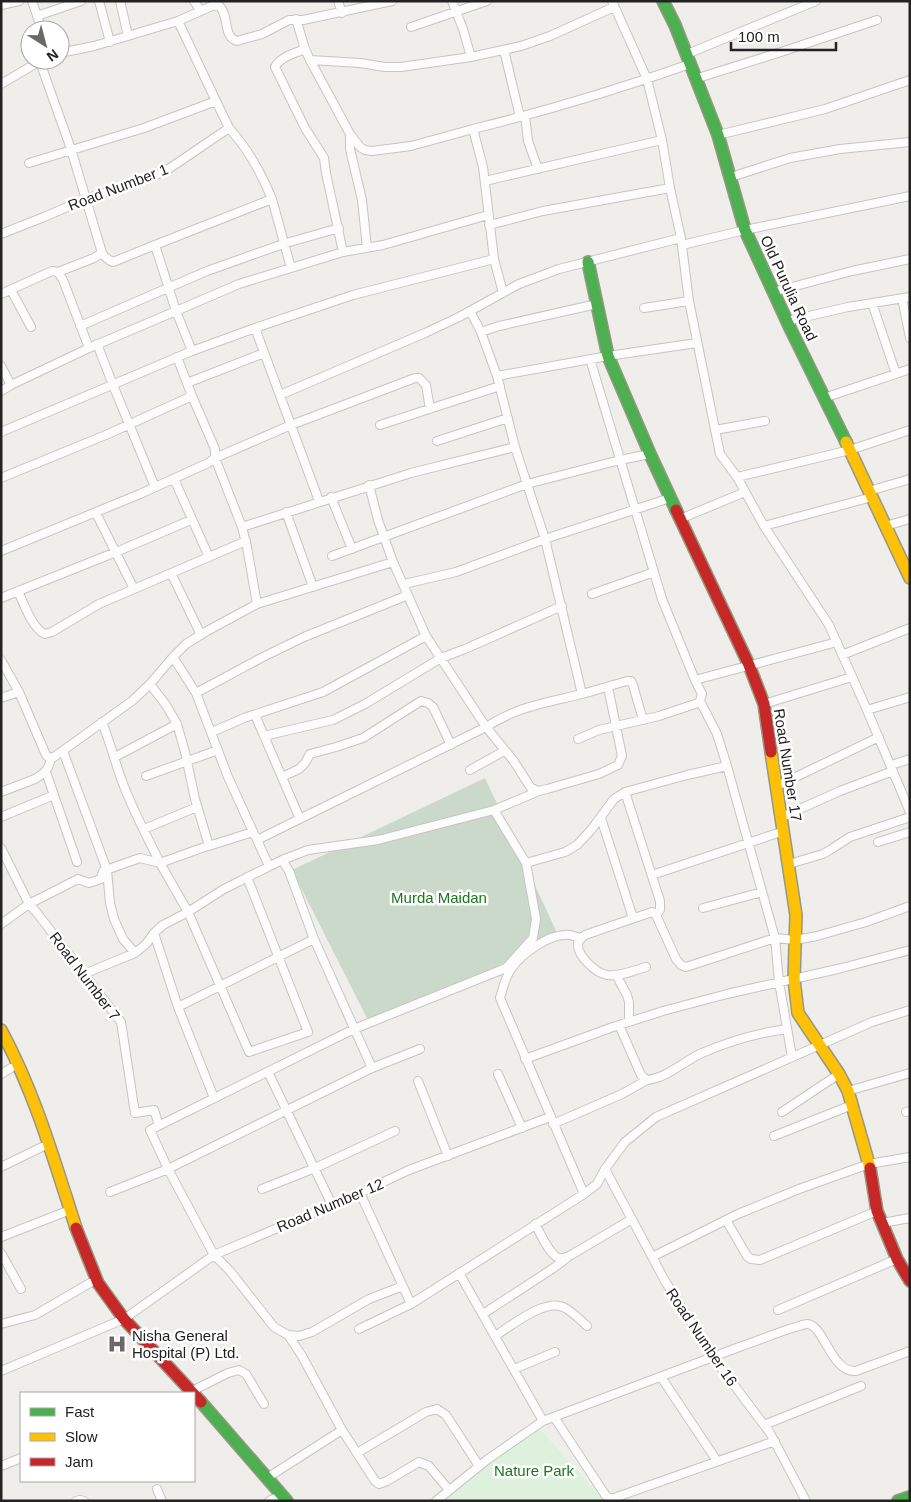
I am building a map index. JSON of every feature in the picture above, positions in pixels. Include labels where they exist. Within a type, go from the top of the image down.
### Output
[{"type":"main road","name":"Old Purulia Road","points":[[663,1],[675,25],[718,135],[745,230],[910,578]]},
{"type":"main road","name":"Road Number 17","points":[[588,262],[608,356],[670,498],[749,665],[764,704],[796,915],[794,978],[798,1013],[839,1074],[848,1091],[869,1164],[877,1210],[897,1260],[910,1281]]},
{"type":"main road","points":[[1,1030],[16,1058],[37,1108],[87,1258],[98,1283],[121,1320]]},
{"type":"main road","points":[[1,1048],[6,1071],[33,1120],[82,1266],[90,1283],[97,1294],[188,1392]]},
{"type":"main road","points":[[195,1400],[267,1478],[278,1500]]},
{"type":"main road","points":[[195,1406],[278,1500]]},
{"type":"main road","points":[[898,1501],[910,1497]]},
{"type":"street","points":[[1,5],[19,1]]},
{"type":"street","points":[[32,1],[38,20]]},
{"type":"street","points":[[37,16],[81,1]]},
{"type":"street","points":[[100,1],[110,42]]},
{"type":"street","points":[[120,1],[128,36]]},
{"type":"street","points":[[194,1],[201,11]]},
{"type":"street","points":[[338,1],[342,13]]},
{"type":"street","points":[[70,51],[110,42],[178,21],[218,5],[221,8],[229,36],[232,40],[236,41],[262,34],[284,22],[342,13],[392,1]]},
{"type":"street","points":[[452,1],[472,57]]},
{"type":"street","points":[[411,26],[487,1]]},
{"type":"street","points":[[296,19],[310,60],[350,134],[360,147],[372,151],[411,146],[522,117],[647,79],[793,5],[816,1]]},
{"type":"street","points":[[310,60],[401,67],[472,57],[521,46],[550,36],[613,4],[647,79],[662,140],[682,242],[689,301],[720,454],[737,477],[764,526],[829,625],[892,768],[907,796],[910,812]]},
{"type":"street","points":[[696,79],[878,20]]},
{"type":"street","points":[[178,21],[230,128],[251,156],[264,180],[272,199],[290,268]]},
{"type":"street","points":[[305,49],[278,62],[276,66],[305,128],[324,158],[344,252]]},
{"type":"street","points":[[504,50],[528,141],[538,169]]},
{"type":"street","points":[[1,84],[25,70]]},
{"type":"street","points":[[44,70],[71,149],[102,252],[108,260],[113,262],[272,199]]},
{"type":"street","points":[[718,135],[825,109],[910,80]]},
{"type":"street","points":[[29,163],[144,128],[216,101]]},
{"type":"street","name":"Road Number 1","points":[[1,234],[86,199],[154,176],[170,168],[230,128]]},
{"type":"street","points":[[473,129],[483,167],[494,259],[503,293]]},
{"type":"street","points":[[350,134],[350,148],[362,200],[367,248]]},
{"type":"street","points":[[485,182],[662,140]]},
{"type":"street","points":[[731,177],[790,158],[840,149],[910,142]]},
{"type":"street","points":[[489,224],[543,211],[670,188]]},
{"type":"street","points":[[280,395],[425,333],[519,284],[559,269],[910,196]]},
{"type":"street","points":[[1,391],[88,348],[239,284],[344,252],[383,245],[488,215]]},
{"type":"street","points":[[80,326],[216,268],[283,244],[339,228]]},
{"type":"street","points":[[155,245],[176,311],[192,351]]},
{"type":"street","points":[[1,294],[52,271],[58,272],[94,258],[102,252]]},
{"type":"street","points":[[1,432],[177,357],[255,328],[353,295],[494,259]]},
{"type":"street","points":[[773,292],[852,271],[910,259]]},
{"type":"street","points":[[58,272],[61,275],[88,348]]},
{"type":"street","points":[[11,290],[31,327]]},
{"type":"street","points":[[787,321],[823,312],[906,297],[910,338]]},
{"type":"street","points":[[644,308],[689,301]]},
{"type":"street","points":[[872,303],[896,374]]},
{"type":"street","points":[[481,332],[499,326],[596,304]]},
{"type":"street","points":[[470,311],[481,332],[497,376],[515,448],[546,539],[582,694]]},
{"type":"street","points":[[255,328],[319,502]]},
{"type":"street","points":[[98,344],[156,487]]},
{"type":"street","points":[[497,376],[608,356],[697,344]]},
{"type":"street","points":[[187,383],[264,353]]},
{"type":"street","points":[[177,357],[215,449],[215,458],[242,527],[257,604]]},
{"type":"street","points":[[590,359],[662,599],[702,694],[700,701],[716,734],[728,766],[775,938],[779,982],[792,1058]]},
{"type":"street","points":[[1,366],[11,385]]},
{"type":"street","points":[[824,398],[910,369]]},
{"type":"street","points":[[1,551],[156,487],[215,458],[291,425],[415,378],[419,378],[426,385],[430,409]]},
{"type":"street","points":[[380,424],[500,386]]},
{"type":"street","points":[[1,478],[36,465],[192,396]]},
{"type":"street","points":[[437,441],[508,418]]},
{"type":"street","points":[[715,430],[765,421]]},
{"type":"street","points":[[737,477],[850,450],[910,430]]},
{"type":"street","points":[[242,527],[369,485],[515,448]]},
{"type":"street","points":[[332,556],[527,484],[650,454]]},
{"type":"street","points":[[174,479],[209,557]]},
{"type":"street","points":[[764,526],[910,480]]},
{"type":"street","points":[[369,485],[384,537],[426,636],[465,693],[486,728],[513,760],[531,788],[539,791]]},
{"type":"street","points":[[680,518],[745,492]]},
{"type":"street","points":[[331,497],[352,549]]},
{"type":"street","points":[[404,584],[456,572],[546,539],[670,498]]},
{"type":"street","points":[[286,512],[313,587]]},
{"type":"street","points":[[96,513],[134,589]]},
{"type":"street","points":[[885,526],[910,519]]},
{"type":"street","points":[[1,598],[191,520]]},
{"type":"street","points":[[18,591],[35,626],[45,634],[52,632],[99,604],[246,542]]},
{"type":"street","points":[[51,758],[132,700],[150,684],[186,644],[234,616],[257,604],[394,562]]},
{"type":"street","points":[[592,594],[654,572]]},
{"type":"street","points":[[171,573],[201,635]]},
{"type":"street","points":[[196,693],[304,636],[408,595]]},
{"type":"street","points":[[264,736],[333,720],[365,704],[441,658],[562,606]]},
{"type":"street","points":[[842,655],[910,628]]},
{"type":"street","points":[[212,732],[254,715],[323,692],[426,636]]},
{"type":"street","points":[[695,680],[837,642]]},
{"type":"street","points":[[173,657],[196,693],[228,777],[269,866]]},
{"type":"street","points":[[1,660],[19,692],[46,755],[51,758]]},
{"type":"street","points":[[764,704],[852,677]]},
{"type":"street","points":[[257,840],[524,708],[608,687],[627,680],[632,682],[643,720]]},
{"type":"street","points":[[150,684],[166,705],[177,724],[197,807],[209,846]]},
{"type":"street","points":[[84,974],[136,953],[163,926],[224,889],[282,860],[308,850],[378,840],[494,810],[539,791],[599,774],[618,765],[622,756],[608,687]]},
{"type":"street","points":[[1,698],[19,692]]},
{"type":"street","points":[[867,710],[910,697]]},
{"type":"street","points":[[282,777],[299,769],[310,754],[363,738],[421,701],[428,702],[433,707],[451,745]]},
{"type":"street","points":[[578,739],[599,730],[676,711],[700,701]]},
{"type":"street","points":[[254,715],[300,819]]},
{"type":"street","points":[[102,722],[130,801],[160,863],[188,912],[249,1052],[308,1032],[248,877]]},
{"type":"street","points":[[115,757],[177,724]]},
{"type":"street","points":[[777,786],[878,737]]},
{"type":"street","points":[[146,776],[218,750]]},
{"type":"street","points":[[63,751],[108,870],[110,903],[114,919],[123,939],[136,953]]},
{"type":"street","points":[[470,770],[504,751]]},
{"type":"street","points":[[1,792],[35,779],[46,772],[50,767],[51,758]]},
{"type":"street","points":[[782,817],[910,759]]},
{"type":"street","points":[[526,863],[559,854],[577,844],[592,830],[614,799],[624,792],[678,776],[728,766]]},
{"type":"street","points":[[46,772],[76,862]]},
{"type":"street","points":[[624,792],[660,901],[660,910],[656,915]]},
{"type":"street","points":[[1,817],[54,795]]},
{"type":"street","points":[[144,829],[197,807]]},
{"type":"street","points":[[403,1286],[369,1300],[312,1332],[298,1336],[288,1335],[274,1327],[214,1255],[168,1169],[150,1130],[354,1029],[506,968],[534,938],[536,919],[526,863],[494,810]]},
{"type":"street","points":[[789,864],[823,854],[850,837],[910,816]]},
{"type":"street","points":[[601,818],[633,918]]},
{"type":"street","points":[[652,875],[784,831]]},
{"type":"street","points":[[1,924],[30,904],[78,879],[89,883],[101,880],[103,871],[140,858],[160,863],[253,832]]},
{"type":"street","points":[[878,842],[910,832]]},
{"type":"street","name":"Road Number 7","points":[[1,848],[30,904],[121,1022],[135,1113],[154,1110],[160,1125]]},
{"type":"street","points":[[282,860],[289,871],[314,939],[372,1068]]},
{"type":"street","points":[[703,908],[762,892]]},
{"type":"street","points":[[646,967],[616,975],[602,973],[588,964],[580,954],[578,942],[585,935],[652,912],[656,915],[676,959],[686,967],[775,938],[795,940],[817,936],[866,922],[910,906]]},
{"type":"street","points":[[154,933],[178,1007],[214,1098]]},
{"type":"street","points":[[581,938],[570,935],[558,936],[542,942],[511,969],[500,998],[551,1121],[584,1194]]},
{"type":"street","points":[[178,1007],[314,939]]},
{"type":"street","points":[[525,1059],[619,1025],[727,994],[842,968],[910,950]]},
{"type":"street","points":[[616,975],[628,995],[630,1022]]},
{"type":"street","points":[[359,1329],[411,1304],[584,1194],[597,1184],[605,1169],[625,1142],[656,1117],[872,1022],[910,1010]]},
{"type":"street","points":[[619,1025],[641,1075],[647,1080]]},
{"type":"street","name":"Road Number 12","points":[[1,1371],[121,1320],[214,1255],[360,1193],[409,1170],[522,1128],[551,1121],[622,1094],[647,1080],[658,1078],[701,1054],[730,1042],[762,1032],[787,1029]]},
{"type":"street","points":[[110,1192],[168,1169],[372,1068],[420,1049]]},
{"type":"street","points":[[268,1072],[332,1205]]},
{"type":"street","points":[[848,1091],[910,1073]]},
{"type":"street","points":[[498,1074],[522,1128]]},
{"type":"street","points":[[782,1112],[839,1074]]},
{"type":"street","points":[[418,1081],[448,1156]]},
{"type":"street","points":[[774,1136],[852,1105]]},
{"type":"street","points":[[262,1189],[315,1168],[395,1131]]},
{"type":"street","points":[[1,1167],[42,1147]]},
{"type":"street","points":[[652,1257],[726,1220],[790,1193],[869,1164],[910,1157]]},
{"type":"street","name":"Road Number 16","points":[[605,1169],[665,1281],[713,1357],[775,1442],[806,1501]]},
{"type":"street","points":[[360,1193],[411,1304]]},
{"type":"street","points":[[726,1220],[747,1256],[760,1260],[877,1210]]},
{"type":"street","points":[[1,1237],[64,1212]]},
{"type":"street","points":[[882,1223],[910,1218]]},
{"type":"street","points":[[482,1314],[552,1269],[555,1265],[632,1219]]},
{"type":"street","points":[[536,1224],[555,1256],[564,1258],[571,1255]]},
{"type":"street","points":[[1,1253],[21,1289]]},
{"type":"street","points":[[778,1310],[897,1260]]},
{"type":"street","points":[[459,1273],[543,1421]]},
{"type":"street","points":[[1,1324],[34,1315],[90,1283]]},
{"type":"street","points":[[495,1336],[550,1305],[565,1308],[587,1326]]},
{"type":"street","points":[[436,1501],[479,1466],[543,1421],[790,1328],[807,1324],[811,1325],[817,1330],[840,1365],[848,1371],[856,1371],[910,1350]]},
{"type":"street","points":[[288,1335],[302,1356],[342,1430],[375,1481],[379,1484],[387,1481],[419,1462],[429,1466],[449,1490]]},
{"type":"street","points":[[514,1369],[555,1352]]},
{"type":"street","points":[[188,1392],[228,1373],[239,1370],[246,1374],[264,1404]]},
{"type":"street","points":[[661,1377],[716,1461]]},
{"type":"street","points":[[764,1425],[861,1386]]},
{"type":"street","points":[[357,1453],[426,1412],[437,1409],[446,1415],[479,1466]]},
{"type":"street","points":[[554,1417],[606,1496],[610,1498],[624,1495],[716,1461],[775,1442]]},
{"type":"street","points":[[267,1478],[342,1430]]},
{"type":"street","points":[[1,1466],[20,1458]]},
{"type":"street","points":[[158,1489],[162,1501]]},
{"type":"street","points":[[76,1501],[84,1501]]},
{"type":"green space","name":"Murda Maidan","points":[[485,778],[559,937],[371,1026],[292,870]]},
{"type":"green space","name":"Nature Park","points":[[538,1427],[605,1501],[441,1501]]},
{"type":"traffic: fast","points":[[663,1],[675,25],[718,135],[745,230],[846,442]]},
{"type":"traffic: fast","points":[[588,262],[608,356],[676,510]]},
{"type":"traffic: fast","points":[[201,1402],[287,1501]]},
{"type":"traffic: fast","points":[[898,1501],[910,1497]]},
{"type":"traffic: slow","points":[[846,442],[910,578]]},
{"type":"traffic: slow","points":[[771,752],[796,915],[794,979],[798,1013],[839,1074],[848,1091],[870,1168]]},
{"type":"traffic: slow","points":[[1,1030],[34,1102],[76,1228]]},
{"type":"traffic: jam","points":[[676,510],[749,665],[764,704],[771,752]]},
{"type":"traffic: jam","points":[[870,1168],[877,1211],[897,1259],[910,1281]]},
{"type":"traffic: jam","points":[[76,1228],[98,1283],[124,1319],[192,1392]]},
{"type":"traffic: jam","points":[[195,1396],[201,1402]]},
{"type":"place","name":"Nisha General Hospital (P) Ltd.","points":[[117,1344]]}]
